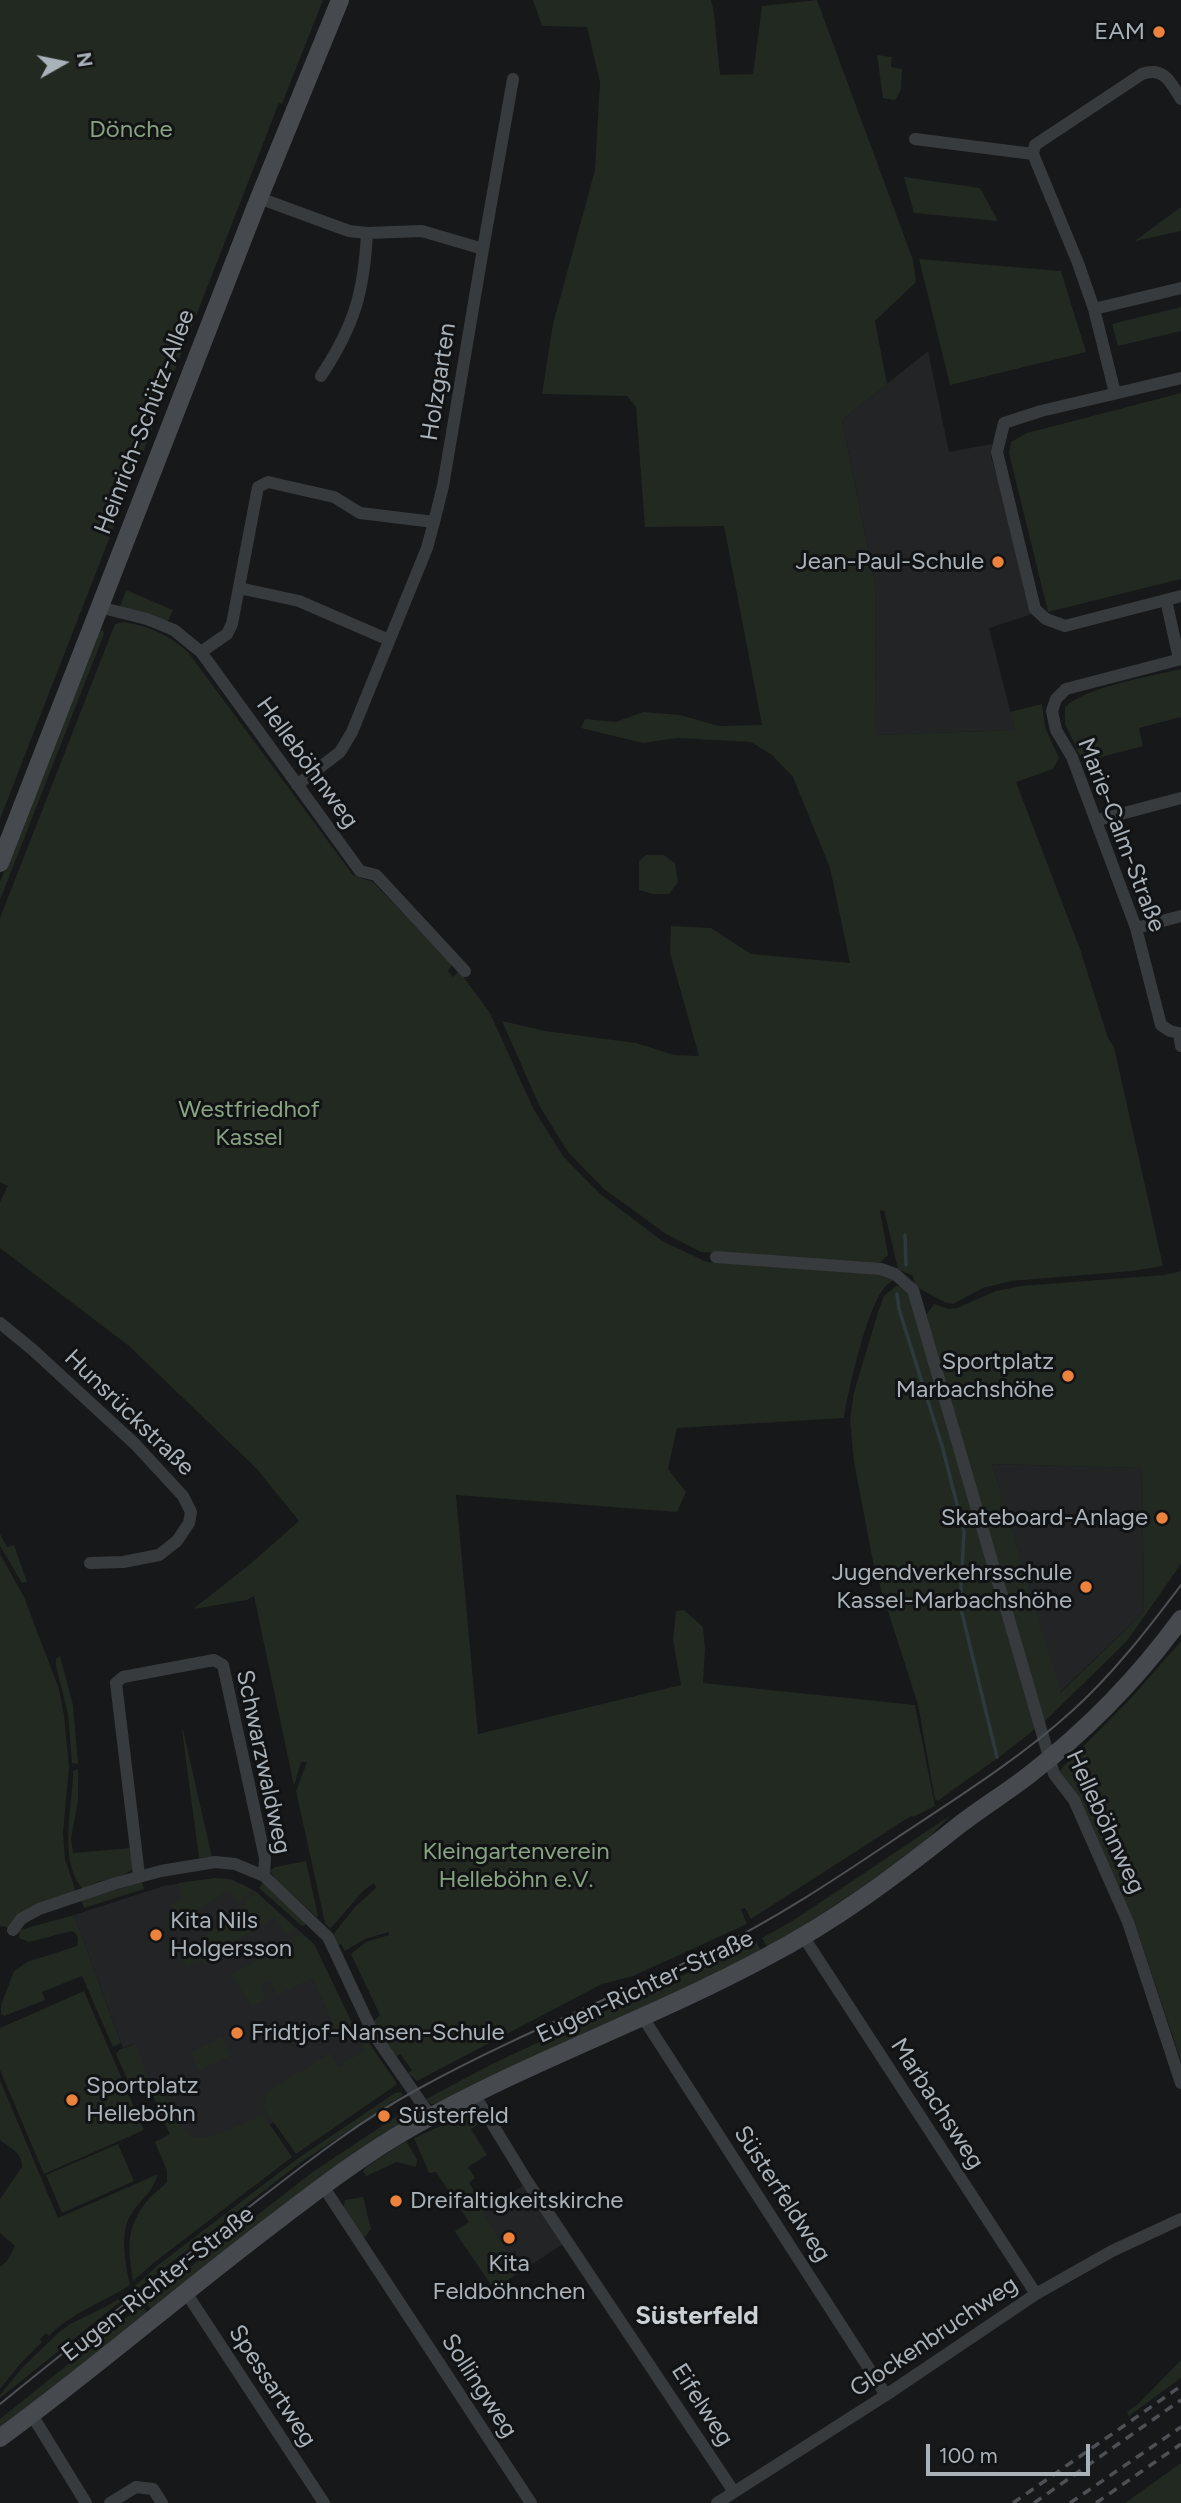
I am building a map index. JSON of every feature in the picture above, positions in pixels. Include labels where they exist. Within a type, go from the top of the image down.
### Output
[{"type":"main road","name":"Heinrich-Schütz-Allee","points":[[0,863],[259,198],[340,0]]},
{"type":"main road","name":"Eugen-Richter-Straße","points":[[0,2438],[185,2291],[371,2153],[474,2094],[767,1957],[908,1867],[961,1824],[1027,1777],[1112,1702],[1181,1619]]},
{"type":"street","points":[[1115,393],[1094,309],[1078,263],[1032,154],[1035,145],[1142,74],[1157,72],[1166,76],[1181,99]]},
{"type":"street","name":"Holzgarten","points":[[297,785],[340,752],[352,732],[427,548],[443,486],[483,249],[517,96],[513,79]]},
{"type":"street","points":[[915,139],[1032,154]]},
{"type":"street","points":[[259,198],[349,231],[422,231],[483,249]]},
{"type":"street","points":[[321,376],[342,344],[356,309],[366,257],[367,233]]},
{"type":"street","points":[[1094,309],[1181,288]]},
{"type":"street","points":[[1181,378],[1041,411],[1004,423],[997,452],[1035,609],[1046,619],[1065,626],[1181,596]]},
{"type":"street","points":[[201,652],[227,634],[232,624],[258,487],[268,482],[334,497],[360,513],[434,522]]},
{"type":"street","points":[[239,588],[299,601],[389,640]]},
{"type":"street","points":[[1166,600],[1180,659]]},
{"type":"street","name":"Helleböhnweg","points":[[99,607],[146,619],[174,630],[201,652],[359,871],[376,875],[465,971]]},
{"type":"street","name":"Marie-Calm-Straße","points":[[1180,659],[1066,690],[1056,699],[1052,711],[1056,730],[1072,757],[1098,820],[1136,928],[1161,1025],[1180,1037]]},
{"type":"street","points":[[1098,820],[1181,798]]},
{"type":"street","points":[[1136,928],[1181,916]]},
{"type":"street","name":"Helleböhnweg","points":[[716,1257],[881,1269],[895,1274],[913,1290],[1055,1774],[1074,1800],[1128,1922],[1181,2083]]},
{"type":"street","name":"Hunsrückstraße","points":[[0,1323],[58,1372],[135,1444],[183,1496],[191,1512],[189,1523],[177,1541],[159,1555],[123,1562],[90,1563]]},
{"type":"street","name":"Schwarzwaldweg","points":[[139,1875],[116,1683],[123,1677],[214,1660],[223,1665],[265,1858],[264,1876]]},
{"type":"street","name":"Schwarzwaldweg","points":[[13,1930],[21,1919],[39,1909],[139,1875],[215,1862],[234,1864],[264,1876],[328,1937],[373,2033],[431,2117]]},
{"type":"street","name":"Marbachsweg","points":[[803,1936],[1036,2294]]},
{"type":"street","name":"Süsterfeldweg","points":[[642,2016],[886,2395]]},
{"type":"street","name":"Eifelweg","points":[[474,2094],[527,2181],[734,2492]]},
{"type":"street","name":"Sollingweg","points":[[323,2186],[531,2503]]},
{"type":"street","name":"Glockenbruchweg","points":[[717,2503],[886,2395],[1036,2294],[1112,2250],[1181,2218]]},
{"type":"street","name":"Spessartweg","points":[[185,2291],[324,2503]]},
{"type":"street","points":[[32,2415],[86,2503]]},
{"type":"street","points":[[110,2503],[136,2487],[153,2489],[162,2503]]},
{"type":"shaded area","points":[[928,351],[949,452],[992,444],[991,457],[1032,614],[989,628],[1015,730],[876,735],[875,583],[842,420]]},
{"type":"shaded area","name":"Jugendverkehrsschule Kassel-Marbachshöhe","points":[[992,1464],[1142,1468],[1144,1612],[1060,1692]]},
{"type":"shaded area","name":"Fridtjof-Nansen-Schule","points":[[215,1878],[230,1879],[255,1891],[314,1944],[358,2036],[366,2039],[374,2050],[177,2191],[155,2142],[170,2134],[134,2044],[123,2048],[74,1915],[164,1886]]},
{"type":"shaded area","name":"Kita Feldböhnchen","points":[[523,2185],[563,2244],[494,2289],[455,2232]]},
{"type":"green space","name":"Dönche","points":[[0,0],[323,0],[282,104],[279,103],[0,819]]},
{"type":"green space","points":[[533,0],[711,0],[720,75],[753,74],[762,6],[817,0],[913,260],[916,282],[875,321],[887,384],[842,420],[875,583],[876,735],[1015,730],[1010,712],[1042,704],[1045,727],[1059,758],[1053,769],[1016,782],[1080,949],[1108,1038],[1114,1047],[1163,1266],[1011,1281],[983,1288],[953,1304],[915,1286],[913,1276],[898,1269],[884,1210],[880,1211],[888,1255],[877,1265],[701,1252],[666,1234],[604,1189],[568,1152],[540,1107],[502,1021],[545,1031],[636,1043],[674,1055],[699,1056],[670,953],[671,926],[711,928],[751,954],[850,963],[830,868],[793,777],[772,755],[751,742],[677,738],[643,743],[581,728],[585,719],[616,722],[643,712],[680,715],[719,726],[762,725],[724,526],[645,527],[636,407],[627,396],[542,394],[553,324],[595,170],[600,82],[587,27],[542,26]]},
{"type":"green space","points":[[877,55],[892,57],[891,67],[902,69],[901,90],[895,100],[883,98]]},
{"type":"green space","points":[[904,177],[980,188],[998,221],[914,213]]},
{"type":"green space","points":[[1181,207],[1181,231],[1135,241]]},
{"type":"green space","points":[[919,259],[1061,271],[1086,352],[950,385]]},
{"type":"green space","points":[[1181,307],[1181,331],[1118,346],[1112,324]]},
{"type":"green space","points":[[1181,393],[1181,579],[1048,612],[1009,453],[1011,442],[1027,433]]},
{"type":"green space","points":[[126,590],[173,610],[167,623],[120,607]]},
{"type":"green space","name":"Westfriedhof Kassel","points":[[124,622],[158,632],[188,652],[353,875],[373,882],[452,964],[448,971],[453,977],[459,971],[490,1013],[533,1108],[563,1156],[599,1193],[662,1241],[707,1262],[873,1272],[895,1279],[879,1295],[872,1310],[854,1369],[844,1418],[677,1428],[668,1469],[686,1492],[677,1512],[456,1495],[478,1734],[681,1685],[673,1640],[676,1611],[684,1610],[703,1627],[703,1683],[915,1705],[935,1806],[911,1816],[751,1919],[745,1908],[741,1909],[747,1924],[633,1976],[602,1984],[417,2081],[408,2073],[412,2070],[400,2054],[396,2057],[373,2022],[380,2015],[351,1954],[366,1942],[389,1935],[389,1932],[365,1939],[345,1951],[333,1935],[355,1907],[376,1888],[374,1883],[364,1890],[330,1929],[325,1923],[296,1791],[307,1762],[301,1762],[294,1786],[254,1596],[247,1600],[193,1609],[299,1521],[256,1468],[129,1346],[0,1248],[0,1202],[8,1186],[0,1182],[0,918],[115,624]]},
{"type":"green space","points":[[103,630],[104,634],[0,900],[0,882],[100,631]]},
{"type":"green space","points":[[1181,669],[1181,717],[1139,728],[1143,746],[1083,762],[1065,724],[1065,707],[1103,688]]},
{"type":"green space","points":[[646,855],[664,855],[675,863],[678,882],[669,894],[653,894],[639,890],[639,861]]},
{"type":"green space","name":"Sportplatz Marbachshöhe","points":[[1181,1271],[1181,1564],[1127,1641],[1043,1723],[926,1315],[934,1304],[949,1309],[957,1308],[996,1291],[1021,1286],[1164,1275]],"holes":[[[992,1464],[1142,1468],[1144,1612],[1061,1692]]]},
{"type":"green space","points":[[896,1286],[902,1286],[908,1292],[1036,1728],[938,1801],[935,1799],[918,1705],[874,1567],[854,1462],[850,1420],[854,1392],[879,1309],[884,1296]]},
{"type":"green space","points":[[0,1534],[7,1547],[14,1545],[27,1582],[22,1583],[0,1546]]},
{"type":"green space","points":[[0,1554],[24,1597],[59,1689],[69,1767],[63,1832],[65,1859],[75,1889],[74,1893],[10,1928],[0,1926]]},
{"type":"green space","points":[[1181,1641],[1181,2061],[1133,1918],[1077,1797],[1059,1771],[1133,1696]]},
{"type":"green space","points":[[60,1656],[73,1705],[78,1764],[72,1763],[68,1714],[56,1666],[56,1659]]},
{"type":"green space","points":[[183,1730],[212,1857],[199,1858]]},
{"type":"green space","points":[[78,1769],[78,1800],[71,1839],[73,1853],[131,1848],[133,1869],[121,1876],[95,1883],[84,1890],[71,1865],[68,1834],[73,1771]]},
{"type":"green space","points":[[951,1815],[914,1853],[768,1949],[762,1938],[794,1920]]},
{"type":"green space","points":[[306,1861],[317,1917],[276,1880],[270,1871],[275,1867]]},
{"type":"green space","points":[[215,1878],[230,1879],[252,1889],[239,1904],[230,1890],[173,1925],[169,1919],[175,1911],[171,1904],[181,1898],[178,1883]]},
{"type":"green space","points":[[142,1882],[144,1889],[84,1908],[81,1899]]},
{"type":"green space","points":[[263,1883],[306,1922],[305,1925],[302,1926],[259,1888]]},
{"type":"green space","points":[[255,1891],[296,1929],[286,1935],[275,1917],[214,1954],[203,1937],[233,1917]]},
{"type":"green space","points":[[74,1915],[121,2043],[113,2047],[82,1976],[42,1992],[45,2000],[4,2016],[1,2014],[1,2005],[14,1971],[27,1962],[77,1946],[78,1943],[77,1935],[72,1931],[29,1942],[19,1938],[20,1930]]},
{"type":"green space","points":[[301,1933],[314,1944],[355,2029],[342,2035],[337,2033],[313,1978],[277,1995],[270,1981],[260,1985],[266,2000],[252,2006],[231,1975]]},
{"type":"green space","points":[[198,1940],[213,1962],[206,1964],[197,1960],[187,1967],[177,1953]]},
{"type":"green space","points":[[756,1941],[762,1953],[438,2104],[431,2104],[426,2099],[494,2063]]},
{"type":"green space","name":"Sportplatz Helleböhn","points":[[84,1991],[144,2130],[44,2174],[0,2070],[0,2028]]},
{"type":"green space","points":[[358,2036],[366,2039],[396,2085],[296,2154],[263,2107],[267,2092],[330,2053],[339,2067],[344,2065],[343,2062],[366,2051]]},
{"type":"green space","points":[[222,2037],[231,2056],[199,2071],[190,2052]]},
{"type":"green space","points":[[135,2044],[151,2084],[169,2101],[185,2131],[193,2136],[205,2137],[243,2124],[262,2113],[292,2157],[133,2281],[129,2249],[132,2230],[147,2201],[167,2182],[167,2171],[155,2142],[170,2135],[149,2086],[141,2089],[136,2078],[128,2081],[116,2054],[119,2050]]},
{"type":"green space","points":[[0,2080],[58,2218],[158,2174],[152,2188],[127,2224],[124,2244],[130,2285],[77,2314],[49,2336],[46,2333],[40,2339],[42,2342],[0,2389],[0,2267],[7,2261],[15,2246],[0,2233],[0,2199],[22,2167],[22,2162],[12,2148],[0,2140]]},
{"type":"green space","points":[[401,2092],[403,2095],[300,2163],[137,2289],[135,2286],[158,2265],[297,2159],[395,2093]]},
{"type":"green space","points":[[476,2110],[483,2122],[471,2129],[487,2155],[468,2167],[475,2178],[469,2183],[481,2201],[486,2198],[492,2206],[483,2213],[520,2272],[494,2289],[455,2231],[469,2222],[436,2172],[429,2173],[414,2138]]},
{"type":"green space","points":[[400,2114],[405,2122],[151,2309],[145,2302],[314,2171]]},
{"type":"green space","points":[[406,2141],[417,2159],[416,2167],[397,2162],[366,2176],[363,2171],[366,2167]]},
{"type":"green space","points":[[118,2144],[134,2181],[62,2213],[46,2175]]},
{"type":"green space","points":[[363,2197],[371,2229],[365,2237],[361,2236],[343,2208],[345,2200]]},
{"type":"green space","points":[[129,2293],[0,2398],[22,2368],[58,2333]]},
{"type":"green space","points":[[142,2305],[147,2312],[0,2431],[0,2419]]},
{"type":"green space","points":[[1181,2360],[1181,2378],[1129,2416],[1127,2412]]},
{"type":"green space","points":[[1181,2463],[1181,2503],[1125,2503]]},
{"type":"waterway","points":[[905,1235],[906,1265]]},
{"type":"waterway","points":[[897,1294],[899,1309],[943,1449],[964,1532],[960,1605],[997,1757]]},
{"type":"tram line","points":[[0,2404],[304,2164],[371,2117],[489,2052],[708,1952],[756,1927],[986,1778],[1030,1746],[1087,1697],[1129,1651],[1181,1585]]},
{"type":"railway","points":[[1013,2503],[1181,2386]]},
{"type":"railway","points":[[1034,2503],[1181,2400]]},
{"type":"railway","points":[[1070,2503],[1181,2427]]},
{"type":"railway","points":[[1096,2503],[1181,2444]]},
{"type":"place","name":"EAM","points":[[1159,32]]},
{"type":"place","name":"Jean-Paul-Schule","points":[[998,562]]},
{"type":"place","name":"Sportplatz Marbachshöhe","points":[[1068,1376]]},
{"type":"place","name":"Skateboard-Anlage","points":[[1162,1518]]},
{"type":"place","name":"Jugendverkehrsschule Kassel-Marbachshöhe","points":[[1086,1587]]},
{"type":"place","name":"Kita Nils Holgersson","points":[[156,1935]]},
{"type":"place","name":"Fridtjof-Nansen-Schule","points":[[237,2033]]},
{"type":"place","name":"Sportplatz Helleböhn","points":[[72,2100]]},
{"type":"place","name":"Süsterfeld","points":[[384,2116]]},
{"type":"place","name":"Dreifaltigkeitskirche","points":[[396,2201]]},
{"type":"place","name":"Kita Feldböhnchen","points":[[509,2238]]},
{"type":"district","name":"Süsterfeld","points":[[697,2316]]},
{"type":"park label","name":"Kleingartenverein Helleböhn e.V.","points":[[516,1866]]}]
